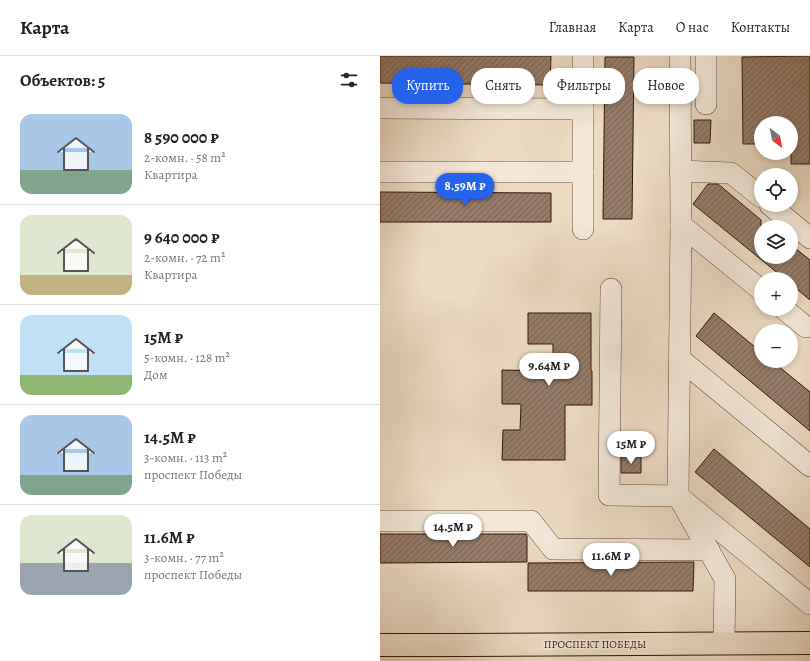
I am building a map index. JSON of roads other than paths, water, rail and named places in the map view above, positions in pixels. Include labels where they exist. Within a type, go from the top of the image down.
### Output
[{"type":"main road","name":"ПРОСПЕКТ ПОБЕДЫ","points":[[380,645],[810,643]]},
{"type":"lane","points":[[583,56],[583,229]]},
{"type":"lane","points":[[680,56],[681,225],[678,496],[725,579],[724,643]]},
{"type":"lane","points":[[706,56],[706,104]]},
{"type":"lane","points":[[380,108],[583,109]]},
{"type":"lane","points":[[680,171],[731,173],[754,191]]},
{"type":"lane","points":[[380,172],[583,172]]},
{"type":"lane","points":[[778,212],[810,238]]},
{"type":"lane","points":[[681,225],[754,284]]},
{"type":"lane","points":[[611,289],[609,495],[678,496],[810,604]]},
{"type":"lane","points":[[793,316],[806,327]]},
{"type":"lane","points":[[680,359],[810,466]]},
{"type":"lane","points":[[380,521],[531,521],[553,549],[709,550]]}]
